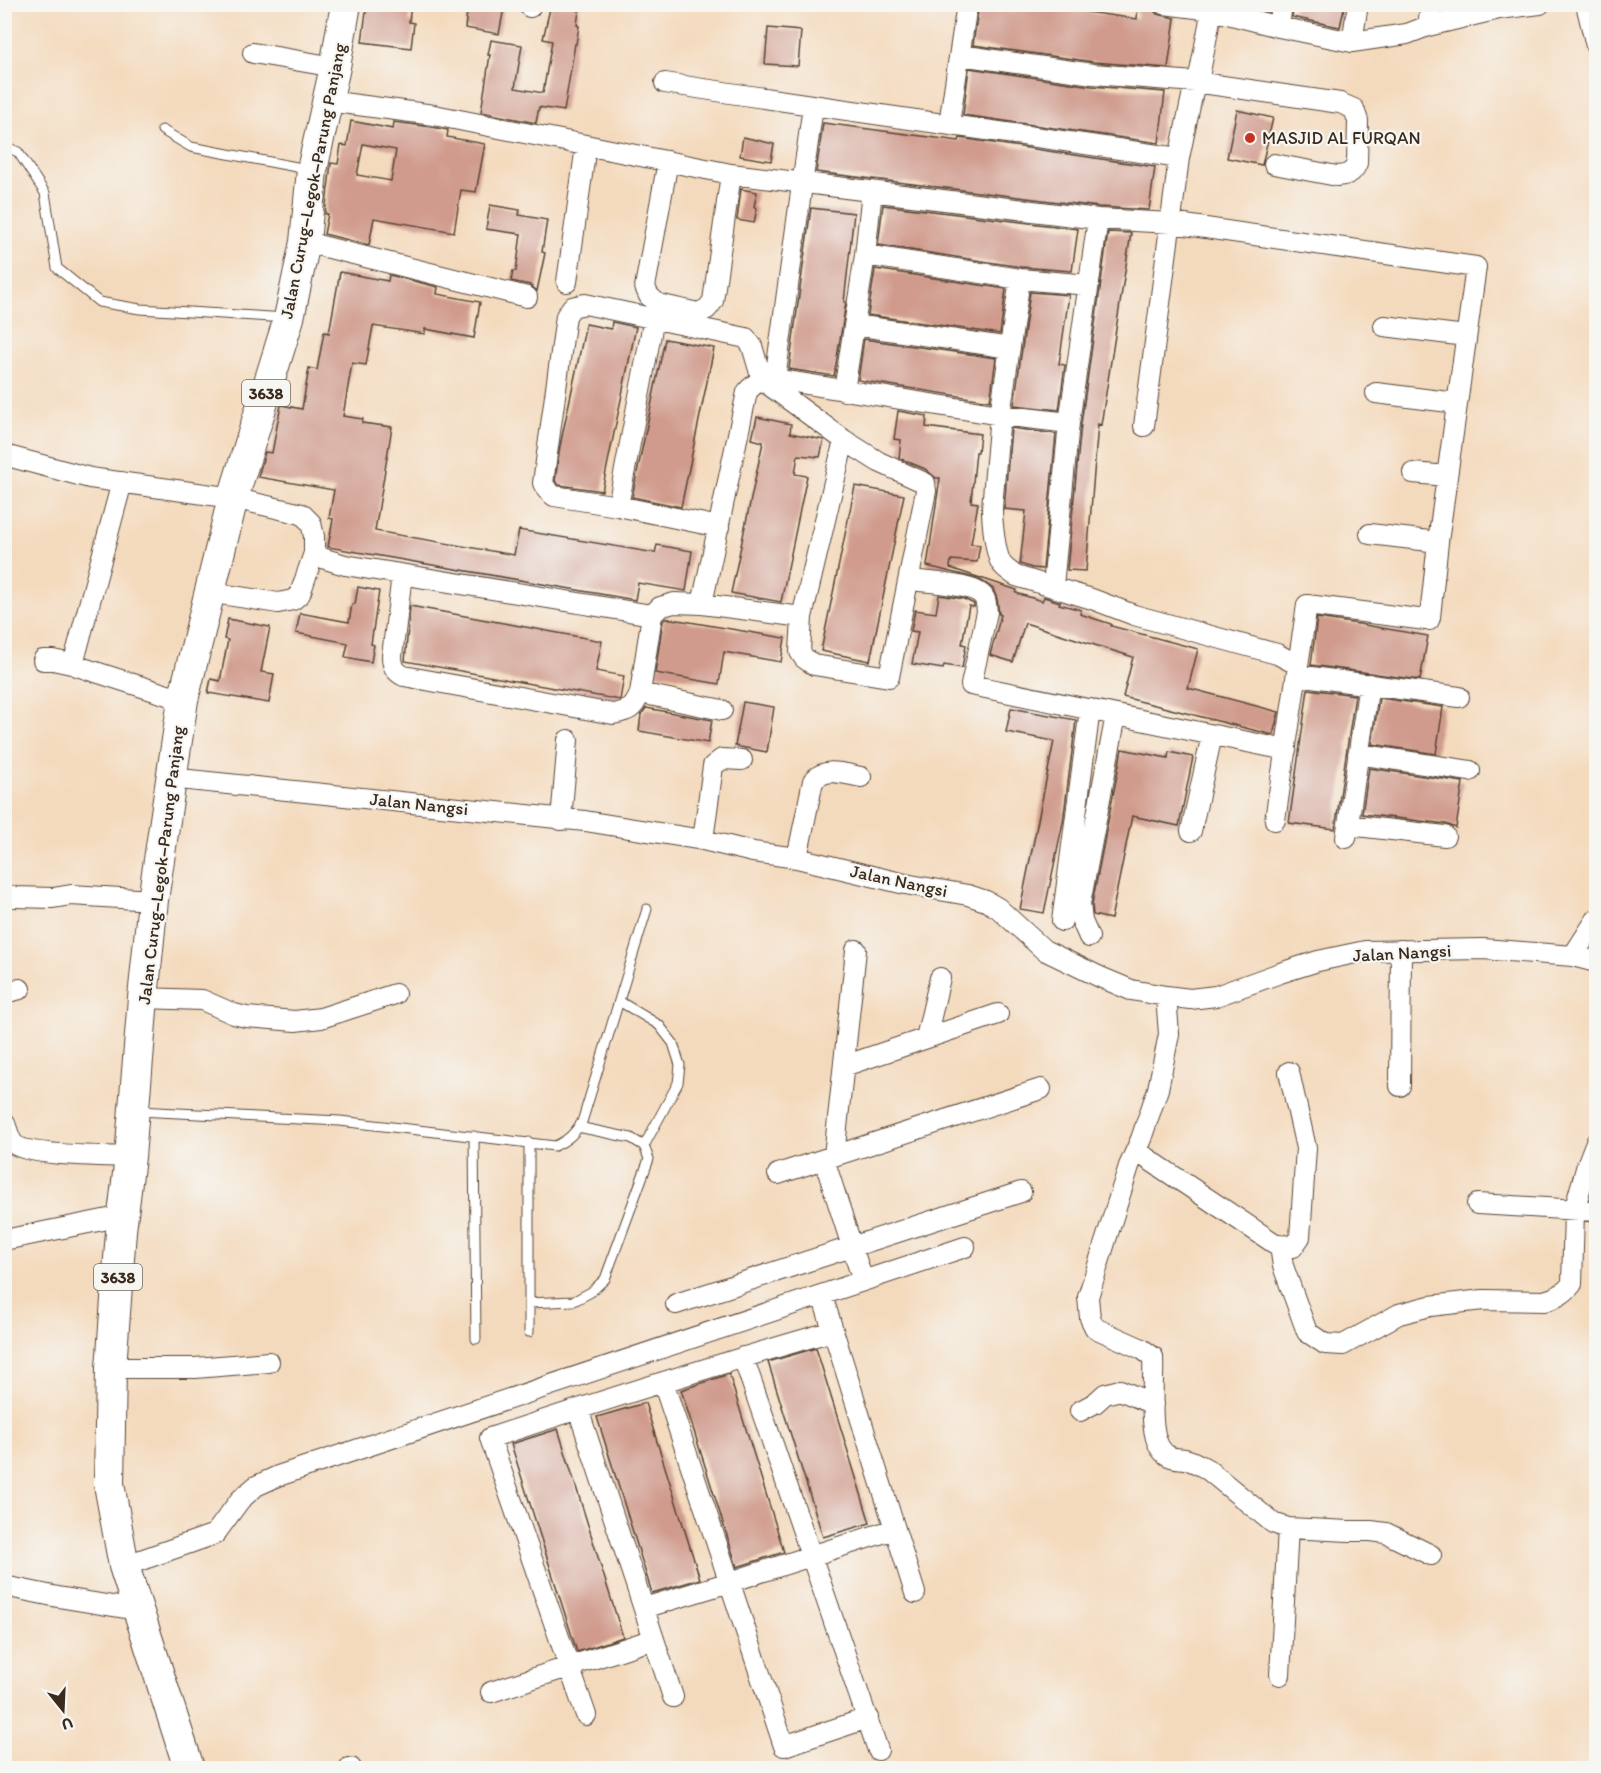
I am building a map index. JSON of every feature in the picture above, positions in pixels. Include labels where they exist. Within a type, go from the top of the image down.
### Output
[{"type":"main road","name":"Jalan Curug–Legok–Parung Panjang","points":[[189,1768],[124,1566],[109,1484],[111,1368],[123,1216],[135,1110],[153,900],[183,700],[233,498],[289,318],[305,242],[312,170],[335,67],[346,4]]},
{"type":"street","points":[[949,124],[967,4]]},
{"type":"street","points":[[1164,4],[1213,7],[1279,27],[1352,42],[1407,34],[1499,7],[1540,4]]},
{"type":"street","points":[[1279,27],[1282,4]]},
{"type":"street","points":[[1352,42],[1358,4]]},
{"type":"street","points":[[1428,26],[1431,4]]},
{"type":"street","points":[[1586,4],[1596,46]]},
{"type":"street","points":[[1144,426],[1179,158],[1213,7]]},
{"type":"street","points":[[253,53],[335,67]]},
{"type":"street","points":[[960,55],[1094,74],[1195,82],[1354,108],[1358,121],[1357,163],[1355,170],[1351,173],[1337,176],[1274,164]]},
{"type":"street","points":[[665,83],[1179,158]]},
{"type":"street","points":[[327,100],[497,126],[731,174],[1098,219],[1171,223],[1476,267],[1429,620],[1307,605],[1275,820]]},
{"type":"street","points":[[769,380],[813,106]]},
{"type":"street","points":[[567,282],[586,146]]},
{"type":"street","points":[[668,161],[644,282],[649,296],[658,304],[698,313],[707,309],[713,301],[731,174]]},
{"type":"street","points":[[844,391],[865,255],[872,191]]},
{"type":"street","points":[[1053,586],[1069,423],[1098,219]]},
{"type":"street","points":[[305,242],[527,297]]},
{"type":"street","points":[[865,255],[1020,279],[1089,285]]},
{"type":"street","points":[[1020,279],[1000,415],[992,515],[1000,561],[1009,572],[1126,612],[1277,654],[1297,670],[1369,684],[1460,696]]},
{"type":"street","points":[[719,527],[554,495],[547,490],[543,483],[566,316],[572,307],[585,304],[746,338],[769,380],[844,440],[879,462],[925,483],[926,490],[910,580],[889,677],[814,665],[800,652],[802,617],[844,440]]},
{"type":"street","points":[[618,506],[654,318]]},
{"type":"street","points":[[855,325],[1010,348]]},
{"type":"street","points":[[1384,326],[1466,336]]},
{"type":"street","points":[[702,604],[747,392],[752,386],[769,380],[1000,415],[1069,423]]},
{"type":"street","points":[[1376,393],[1457,403]]},
{"type":"street","points":[[4,454],[90,478],[233,498],[302,514],[311,523],[314,553],[300,594],[293,600],[278,603],[208,592]]},
{"type":"street","points":[[1413,473],[1447,476]]},
{"type":"street","points":[[76,665],[75,657],[122,482]]},
{"type":"street","points":[[1370,534],[1438,542]]},
{"type":"street","points":[[314,553],[345,565],[652,615]]},
{"type":"street","points":[[402,575],[392,656],[394,669],[404,676],[613,714],[630,709],[636,703],[640,693],[652,615],[660,607],[666,604],[702,604],[802,617]]},
{"type":"street","points":[[910,580],[968,588],[983,596],[987,612],[971,686],[1286,750]]},
{"type":"street","points":[[43,660],[76,665],[183,700]]},
{"type":"street","points":[[1369,684],[1347,832],[1445,836]]},
{"type":"street","points":[[640,693],[722,710]]},
{"type":"street","points":[[1062,921],[1103,712]]},
{"type":"street","points":[[1089,937],[1082,921],[1080,904],[1103,712]]},
{"type":"street","points":[[1191,831],[1212,735]]},
{"type":"street","points":[[561,820],[568,740]]},
{"type":"street","points":[[1358,754],[1470,771]]},
{"type":"street","points":[[703,840],[713,766],[722,759],[742,760]]},
{"type":"street","points":[[797,858],[813,781],[820,774],[831,771],[861,777]]},
{"type":"street","name":"Jalan Nangsi","points":[[170,778],[585,821],[797,858],[905,884],[968,895],[998,908],[1044,950],[1131,990],[1166,996],[1190,999],[1216,996],[1280,973],[1365,951],[1483,949],[1574,956],[1596,962]]},
{"type":"street","points":[[4,894],[15,897],[53,898],[71,895],[153,900]]},
{"type":"street","points":[[1574,956],[1596,920]]},
{"type":"street","points":[[856,950],[844,1066],[829,1157],[863,1281]]},
{"type":"street","points":[[1400,1086],[1401,950]]},
{"type":"street","points":[[926,1038],[940,978]]},
{"type":"street","points":[[143,998],[202,1000],[246,1017],[295,1021],[321,1018],[395,994]]},
{"type":"street","points":[[1166,996],[1169,1034],[1158,1089],[1142,1139],[1129,1166],[1088,1297],[1090,1318],[1095,1328],[1142,1349],[1153,1357],[1153,1428],[1161,1451],[1173,1458],[1194,1462],[1207,1469],[1273,1523],[1288,1528],[1386,1533],[1431,1555]]},
{"type":"street","points":[[844,1066],[998,1014]]},
{"type":"street","points":[[1136,1151],[1280,1246],[1293,1247],[1300,1238],[1306,1148],[1289,1072]]},
{"type":"street","points":[[778,1174],[1041,1089]]},
{"type":"street","points":[[4,1121],[13,1143],[22,1150],[130,1157]]},
{"type":"street","points":[[1280,1246],[1283,1266],[1307,1332],[1325,1344],[1343,1345],[1399,1314],[1430,1306],[1483,1300],[1544,1301],[1560,1296],[1572,1284],[1574,1211],[1596,1142]]},
{"type":"street","points":[[676,1304],[1021,1192]]},
{"type":"street","points":[[1477,1204],[1596,1211]]},
{"type":"street","points":[[4,1240],[123,1216]]},
{"type":"street","points":[[124,1566],[215,1534],[240,1500],[256,1486],[278,1476],[966,1247]]},
{"type":"street","points":[[822,1295],[915,1593]]},
{"type":"street","points":[[586,1715],[490,1438],[743,1357],[833,1331]]},
{"type":"street","points":[[743,1357],[878,1750]]},
{"type":"street","points":[[111,1368],[195,1368],[269,1362]]},
{"type":"street","points":[[663,1382],[784,1746],[868,1718]]},
{"type":"street","points":[[1080,1411],[1095,1403],[1105,1394],[1120,1390],[1153,1404]]},
{"type":"street","points":[[578,1409],[673,1697]]},
{"type":"street","points":[[1280,1675],[1288,1528]]},
{"type":"street","points":[[644,1608],[895,1529]]},
{"type":"street","points":[[4,1586],[137,1610]]},
{"type":"street","points":[[491,1692],[654,1639]]},
{"type":"lane","points":[[162,130],[177,141],[208,152],[312,170]]},
{"type":"lane","points":[[4,146],[18,152],[45,193],[57,268],[99,302],[140,309],[289,318]]},
{"type":"lane","points":[[135,1110],[340,1121],[555,1146],[573,1135],[582,1122],[647,909]]},
{"type":"lane","points":[[619,1001],[658,1024],[673,1043],[680,1065],[678,1083],[644,1146]]},
{"type":"lane","points":[[529,1303],[574,1301],[591,1292],[605,1279],[649,1159],[644,1146],[632,1138],[578,1127]]},
{"type":"lane","points":[[474,1136],[476,1339]]},
{"type":"lane","points":[[529,1142],[529,1332]]},
{"type":"building","points":[[367,4],[411,4],[409,22],[414,23],[411,48],[362,42]]},
{"type":"building","points":[[468,4],[504,8],[499,34],[465,28]]},
{"type":"building","points":[[551,4],[580,4],[577,25],[579,26],[564,111],[539,107],[536,123],[481,112],[491,40],[522,45],[515,88],[543,93],[552,41],[543,39]]},
{"type":"building","points":[[979,4],[1028,4],[1137,19],[1138,4],[1152,4],[1157,14],[1175,18],[1168,68],[1094,62],[973,45]]},
{"type":"building","points":[[1239,4],[1270,4],[1269,12]]},
{"type":"building","points":[[1294,4],[1345,4],[1340,27],[1292,17]]},
{"type":"building","points":[[768,28],[801,31],[798,66],[765,64]]},
{"type":"building","points":[[969,68],[1091,86],[1165,92],[1159,143],[963,115]]},
{"type":"building","name":"MASJID AL FURQAN","points":[[1237,110],[1273,118],[1262,165],[1227,158]]},
{"type":"building","points":[[351,121],[393,129],[394,122],[432,127],[448,130],[447,137],[485,144],[476,192],[461,190],[454,232],[374,218],[369,245],[324,234],[328,214],[325,214],[331,163],[338,164],[341,145],[347,146]],"holes":[[[363,144],[396,150],[391,181],[357,175]]]},
{"type":"building","points":[[823,123],[959,141],[960,138],[1155,167],[1149,210],[1099,207],[816,172]]},
{"type":"building","points":[[743,137],[774,144],[771,161],[740,156]]},
{"type":"building","points":[[741,189],[757,192],[754,223],[737,220]]},
{"type":"building","points":[[490,205],[520,210],[519,215],[547,220],[542,252],[545,253],[537,291],[530,285],[511,281],[513,271],[516,271],[521,234],[486,229]]},
{"type":"building","points":[[883,205],[1078,229],[1072,271],[1021,267],[878,245]]},
{"type":"building","points":[[811,208],[854,213],[844,302],[846,302],[834,376],[789,369]]},
{"type":"building","points":[[1108,232],[1131,233],[1101,425],[1098,424],[1086,571],[1067,570],[1081,424]]},
{"type":"building","points":[[875,269],[1006,289],[1000,334],[868,315]]},
{"type":"building","points":[[340,272],[388,281],[389,275],[438,287],[437,294],[480,302],[474,338],[425,329],[425,334],[373,326],[366,365],[352,363],[343,416],[363,419],[362,423],[392,427],[375,531],[514,555],[519,530],[655,553],[657,545],[692,551],[686,591],[638,583],[635,600],[328,547],[333,519],[329,518],[334,490],[258,477],[265,452],[272,453],[281,405],[302,409],[309,368],[317,370],[324,332],[329,333]]},
{"type":"building","points":[[1030,292],[1069,295],[1059,364],[1065,365],[1059,410],[1014,405]]},
{"type":"building","points":[[612,322],[636,327],[602,491],[559,485],[555,481],[560,446],[586,324],[611,329]]},
{"type":"building","points":[[665,339],[714,348],[681,507],[632,497]]},
{"type":"building","points":[[864,339],[996,358],[990,401],[858,380]]},
{"type":"building","points":[[898,411],[927,416],[926,427],[980,434],[971,502],[978,503],[971,544],[980,545],[977,562],[951,560],[950,568],[1017,590],[1016,593],[1042,601],[1044,597],[1060,602],[1059,604],[1081,610],[1080,614],[1111,624],[1111,626],[1198,649],[1188,688],[1279,712],[1273,735],[1123,697],[1133,657],[1025,623],[1013,662],[990,655],[1001,615],[993,589],[979,579],[927,566],[940,478],[899,458],[901,440],[894,439]]},
{"type":"building","points":[[757,417],[791,424],[790,433],[824,440],[820,457],[798,455],[795,474],[807,476],[781,602],[731,593],[763,442],[752,439]]},
{"type":"building","points":[[1011,428],[1056,434],[1043,569],[1020,564],[1026,511],[1004,509]]},
{"type":"building","points":[[855,486],[904,495],[870,661],[821,651]]},
{"type":"building","points":[[358,587],[379,591],[371,644],[374,645],[371,662],[345,657],[348,643],[296,633],[300,613],[349,622]]},
{"type":"building","points":[[939,595],[964,599],[974,604],[974,607],[969,606],[962,644],[966,645],[962,668],[944,665],[943,669],[912,664],[918,632],[911,631],[915,610],[936,613]]},
{"type":"building","points":[[410,606],[602,641],[596,671],[624,676],[620,700],[405,661]]},
{"type":"building","points":[[666,618],[785,638],[781,662],[724,652],[719,684],[655,673],[663,621]]},
{"type":"building","points":[[1317,618],[1428,636],[1420,680],[1311,665]]},
{"type":"building","points":[[228,619],[270,627],[261,672],[274,674],[269,703],[208,693],[211,679],[220,681],[228,640],[224,639]]},
{"type":"building","points":[[1308,689],[1355,695],[1335,829],[1289,823]]},
{"type":"building","points":[[1379,698],[1443,707],[1436,754],[1372,744]]},
{"type":"building","points":[[743,702],[774,707],[767,752],[735,746]]},
{"type":"building","points":[[646,708],[712,720],[708,743],[639,731],[641,715]]},
{"type":"building","points":[[1011,708],[1076,720],[1063,822],[1044,913],[1020,909],[1054,741],[1006,732]]},
{"type":"building","points":[[1122,749],[1168,758],[1169,752],[1193,757],[1179,826],[1132,816],[1111,919],[1093,915],[1092,904]]},
{"type":"building","points":[[1369,768],[1463,782],[1456,828],[1446,824],[1362,814]]},
{"type":"building","points":[[816,1348],[870,1523],[823,1537],[768,1362]]},
{"type":"building","points":[[729,1374],[784,1552],[737,1567],[681,1390]]},
{"type":"building","points":[[645,1403],[700,1579],[652,1593],[597,1417]]},
{"type":"building","points":[[558,1429],[623,1637],[577,1652],[511,1444]]},
{"type":"place","name":"MASJID AL FURQAN","points":[[1250,138]]}]
